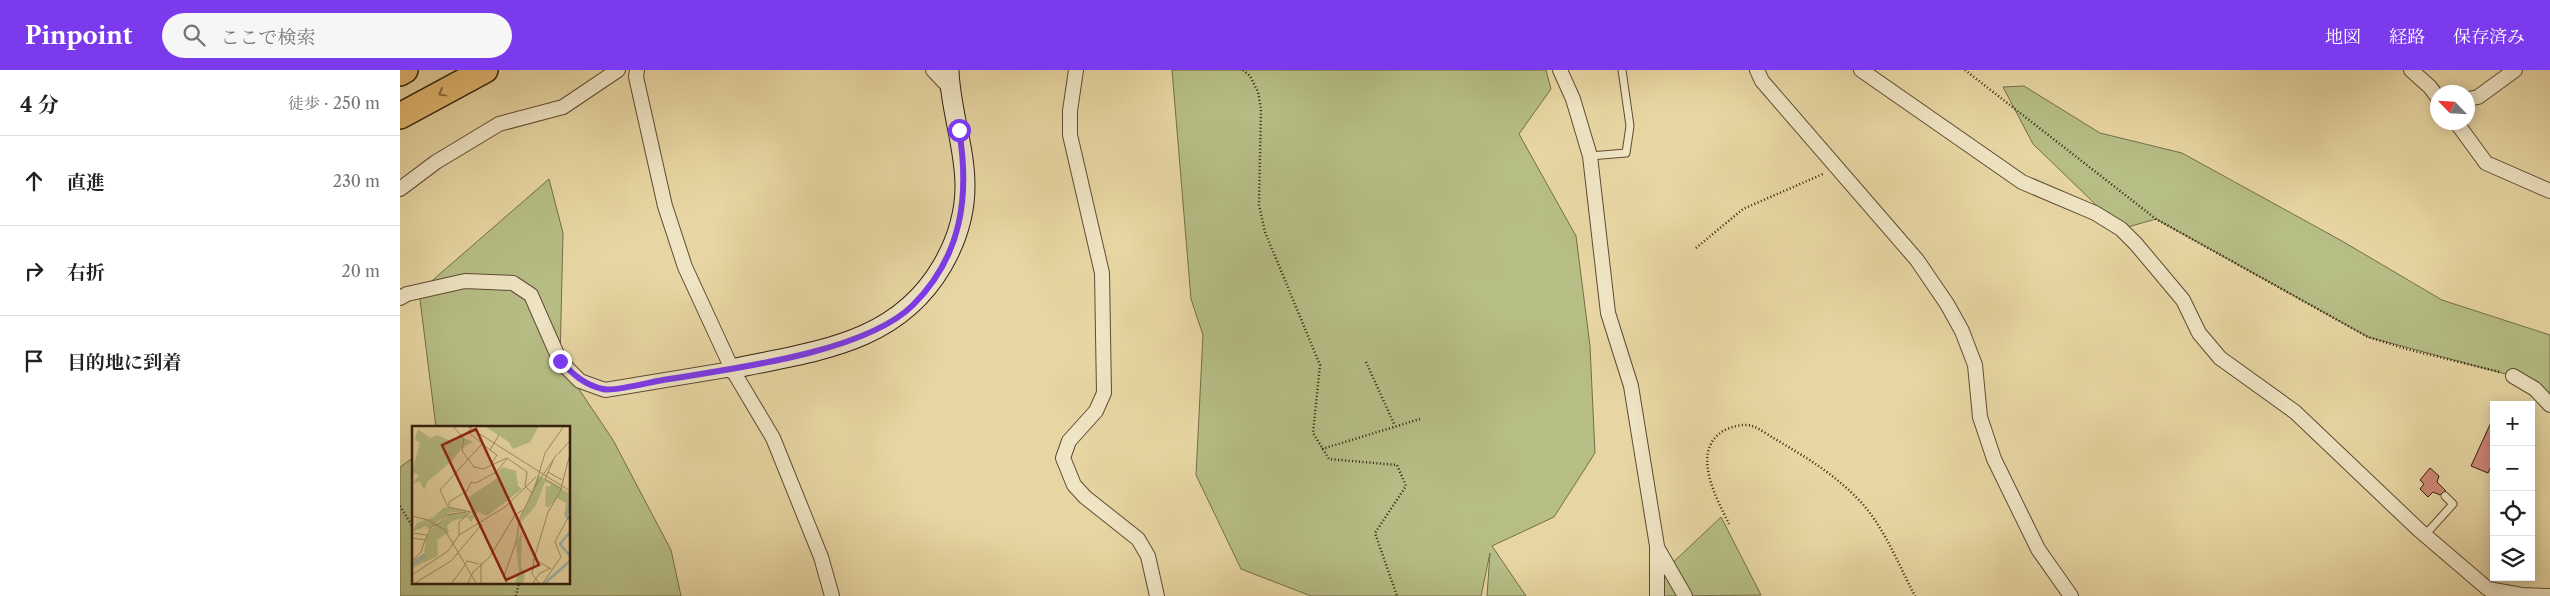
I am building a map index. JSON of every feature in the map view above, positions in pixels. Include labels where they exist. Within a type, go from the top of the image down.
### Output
[{"type":"highway","points":[[400,73],[405,70]]},
{"type":"highway","points":[[400,116],[485,70]]},
{"type":"street","points":[[400,189],[436,162],[499,124],[563,107],[618,70]]},
{"type":"street","points":[[637,70],[636,77],[665,206],[685,267],[732,369],[774,438],[821,557],[832,596]]},
{"type":"street","points":[[400,298],[413,293],[465,282],[513,283],[531,295],[560,361],[580,381],[605,390],[732,369],[845,343],[888,325],[913,305],[936,276],[952,248],[961,219],[965,188],[964,158],[949,78],[933,70]]},
{"type":"street","points":[[1076,70],[1070,111],[1070,135],[1102,273],[1104,393],[1096,411],[1068,441],[1064,458],[1074,485],[1085,497],[1138,539],[1148,556],[1157,596]]},
{"type":"street","points":[[1560,70],[1573,99],[1590,156],[1608,313],[1631,386],[1657,546],[1656,596]]},
{"type":"street","points":[[1757,70],[1762,81],[1917,260],[1958,324],[1975,365],[1980,417],[1994,459],[2038,550],[2071,596]]},
{"type":"street","points":[[1861,70],[2022,182],[2095,213],[2120,229],[2136,244],[2183,300],[2199,334],[2220,358],[2295,412],[2425,535],[2488,589],[2522,595],[2550,596]]},
{"type":"street","points":[[2411,70],[2430,87]]},
{"type":"street","points":[[2475,98],[2515,70]]},
{"type":"street","points":[[2462,130],[2486,163],[2550,191]]},
{"type":"street","points":[[2513,376],[2535,389],[2550,405]]},
{"type":"street","points":[[1657,546],[1684,596]]},
{"type":"lane","points":[[1590,156],[1626,153],[1630,126],[1622,70]]},
{"type":"lane","points":[[2425,535],[2453,504],[2445,496]]},
{"type":"path","points":[[1243,70],[1250,76],[1258,92],[1261,109],[1259,205],[1265,232],[1320,365],[1313,433],[1329,459],[1397,465],[1406,486],[1375,533],[1397,596]]},
{"type":"path","points":[[1965,70],[2156,219],[2190,238],[2368,337],[2406,349],[2513,376]]},
{"type":"path","points":[[1696,248],[1743,209],[1838,167]]},
{"type":"path","points":[[1366,362],[1394,426]]},
{"type":"path","points":[[1322,449],[1420,419]]},
{"type":"path","points":[[1730,524],[1713,490],[1707,464],[1709,448],[1719,434],[1732,426],[1751,425],[1828,471],[1856,497],[1878,524],[1914,596]]},
{"type":"path","points":[[400,506],[412,526]]},
{"type":"green space","points":[[1172,70],[1546,70],[1551,89],[1519,134],[1576,236],[1590,346],[1595,453],[1554,517],[1492,546],[1526,596],[1487,596],[1490,553],[1481,596],[1311,596],[1241,569],[1196,475],[1203,335],[1191,299]]},
{"type":"green space","points":[[2024,86],[2100,133],[2182,153],[2342,241],[2442,300],[2550,335],[2550,405],[2513,376],[2368,337],[2156,219],[2121,229],[2033,144],[2003,87]]},
{"type":"green space","points":[[549,179],[563,233],[560,361],[613,440],[671,550],[681,596],[400,596],[400,467],[412,458],[412,584],[570,584],[570,426],[436,426],[419,292]]},
{"type":"green space","points":[[1721,517],[1761,595],[1662,596],[1665,570]]},
{"type":"building","points":[[2490,425],[2490,469],[2488,473],[2471,466]]},
{"type":"building","points":[[2430,468],[2439,476],[2437,482],[2446,491],[2440,495],[2433,492],[2428,497],[2420,489],[2424,484],[2420,480]]},
{"type":"route","points":[[560,361],[580,381],[605,390],[732,369],[799,354],[845,343],[888,325],[913,305],[936,276],[952,248],[961,219],[965,188],[964,158],[959,130]]}]
